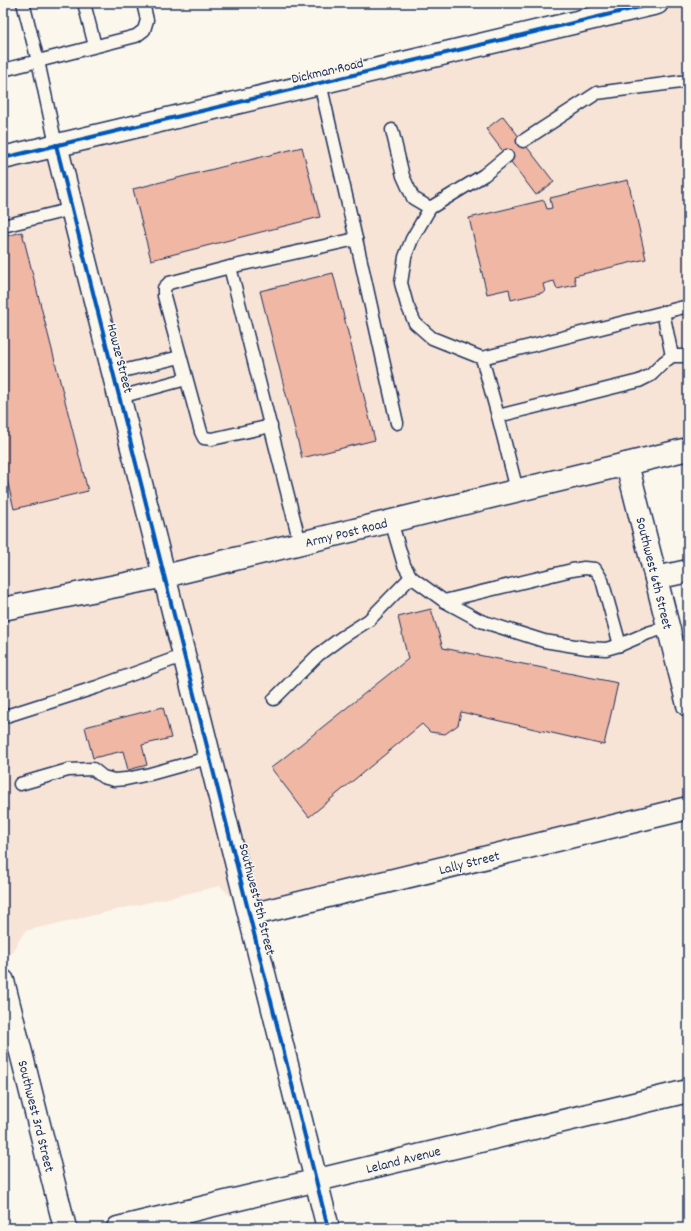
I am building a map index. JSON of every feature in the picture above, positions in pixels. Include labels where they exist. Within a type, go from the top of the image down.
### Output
[{"type":"street","name":"Dickman Road","points":[[3,158],[656,3]]},
{"type":"street","name":"Howze Street","points":[[56,145],[165,576]]},
{"type":"street","name":"Army Post Road","points":[[3,609],[165,576],[688,449]]},
{"type":"street","name":"Southwest 6th Street","points":[[627,464],[688,705]]},
{"type":"street","points":[[656,578],[688,571]]},
{"type":"street","name":"Southwest 5th Street","points":[[165,576],[328,1228]]},
{"type":"street","name":"Lally Street","points":[[250,915],[688,808]]},
{"type":"street","name":"Southwest 3rd Street","points":[[3,981],[65,1228]]},
{"type":"street","name":"Leland Avenue","points":[[118,1228],[688,1091]]},
{"type":"lane","points":[[23,3],[38,61],[56,145]]},
{"type":"lane","points":[[84,3],[95,46]]},
{"type":"lane","points":[[3,70],[136,36],[144,30],[147,20],[142,3]]},
{"type":"lane","points":[[523,141],[597,93],[688,81]]},
{"type":"lane","points":[[320,83],[398,423]]},
{"type":"lane","points":[[392,130],[403,176],[413,198],[430,208]]},
{"type":"lane","points":[[506,156],[484,175],[430,208],[412,239],[405,257],[401,283],[416,323],[432,338],[482,358],[688,306]]},
{"type":"lane","points":[[3,226],[72,209]]},
{"type":"lane","points":[[271,426],[212,439],[204,438],[180,357],[164,296],[164,288],[169,283],[230,267],[356,238]]},
{"type":"lane","points":[[230,267],[300,543]]},
{"type":"lane","points":[[663,312],[672,356]]},
{"type":"lane","points":[[498,416],[639,381],[651,375],[672,356],[688,356]]},
{"type":"lane","points":[[114,373],[180,357]]},
{"type":"lane","points":[[482,358],[517,490]]},
{"type":"lane","points":[[120,398],[186,379]]},
{"type":"lane","points":[[391,521],[404,565],[411,577],[444,601],[481,621],[544,641],[587,648],[606,649],[668,626]]},
{"type":"lane","points":[[444,601],[572,570],[584,568],[595,569],[602,580],[620,645]]},
{"type":"lane","points":[[274,698],[318,655],[369,620],[411,577]]},
{"type":"lane","points":[[3,717],[97,687],[185,655]]},
{"type":"lane","points":[[20,784],[68,770],[93,769],[103,777],[114,780],[126,779],[211,757]]},
{"type":"shaded area","points":[[657,3],[688,3],[688,449],[628,464],[688,705],[688,807],[250,915],[220,886],[25,931],[3,966],[3,158]]},
{"type":"building","points":[[503,116],[554,182],[536,195],[486,129]]},
{"type":"building","points":[[302,147],[320,217],[151,260],[133,189]]},
{"type":"building","points":[[628,180],[646,259],[574,276],[576,285],[557,289],[554,281],[543,284],[545,292],[511,300],[509,289],[487,294],[469,218],[544,200],[547,209],[552,208],[550,198]]},
{"type":"building","points":[[22,232],[88,491],[14,509],[3,463],[3,237]]},
{"type":"building","points":[[333,273],[375,440],[302,458],[260,291]]},
{"type":"building","points":[[431,609],[443,648],[618,683],[604,745],[461,712],[458,725],[445,734],[430,732],[422,724],[309,817],[271,768],[408,659],[398,617]]},
{"type":"building","points":[[163,707],[171,738],[142,745],[147,765],[128,770],[123,751],[93,758],[85,727]]},
{"type":"cycle path","points":[[3,158],[657,3]]},
{"type":"cycle path","points":[[56,145],[328,1228]]}]
